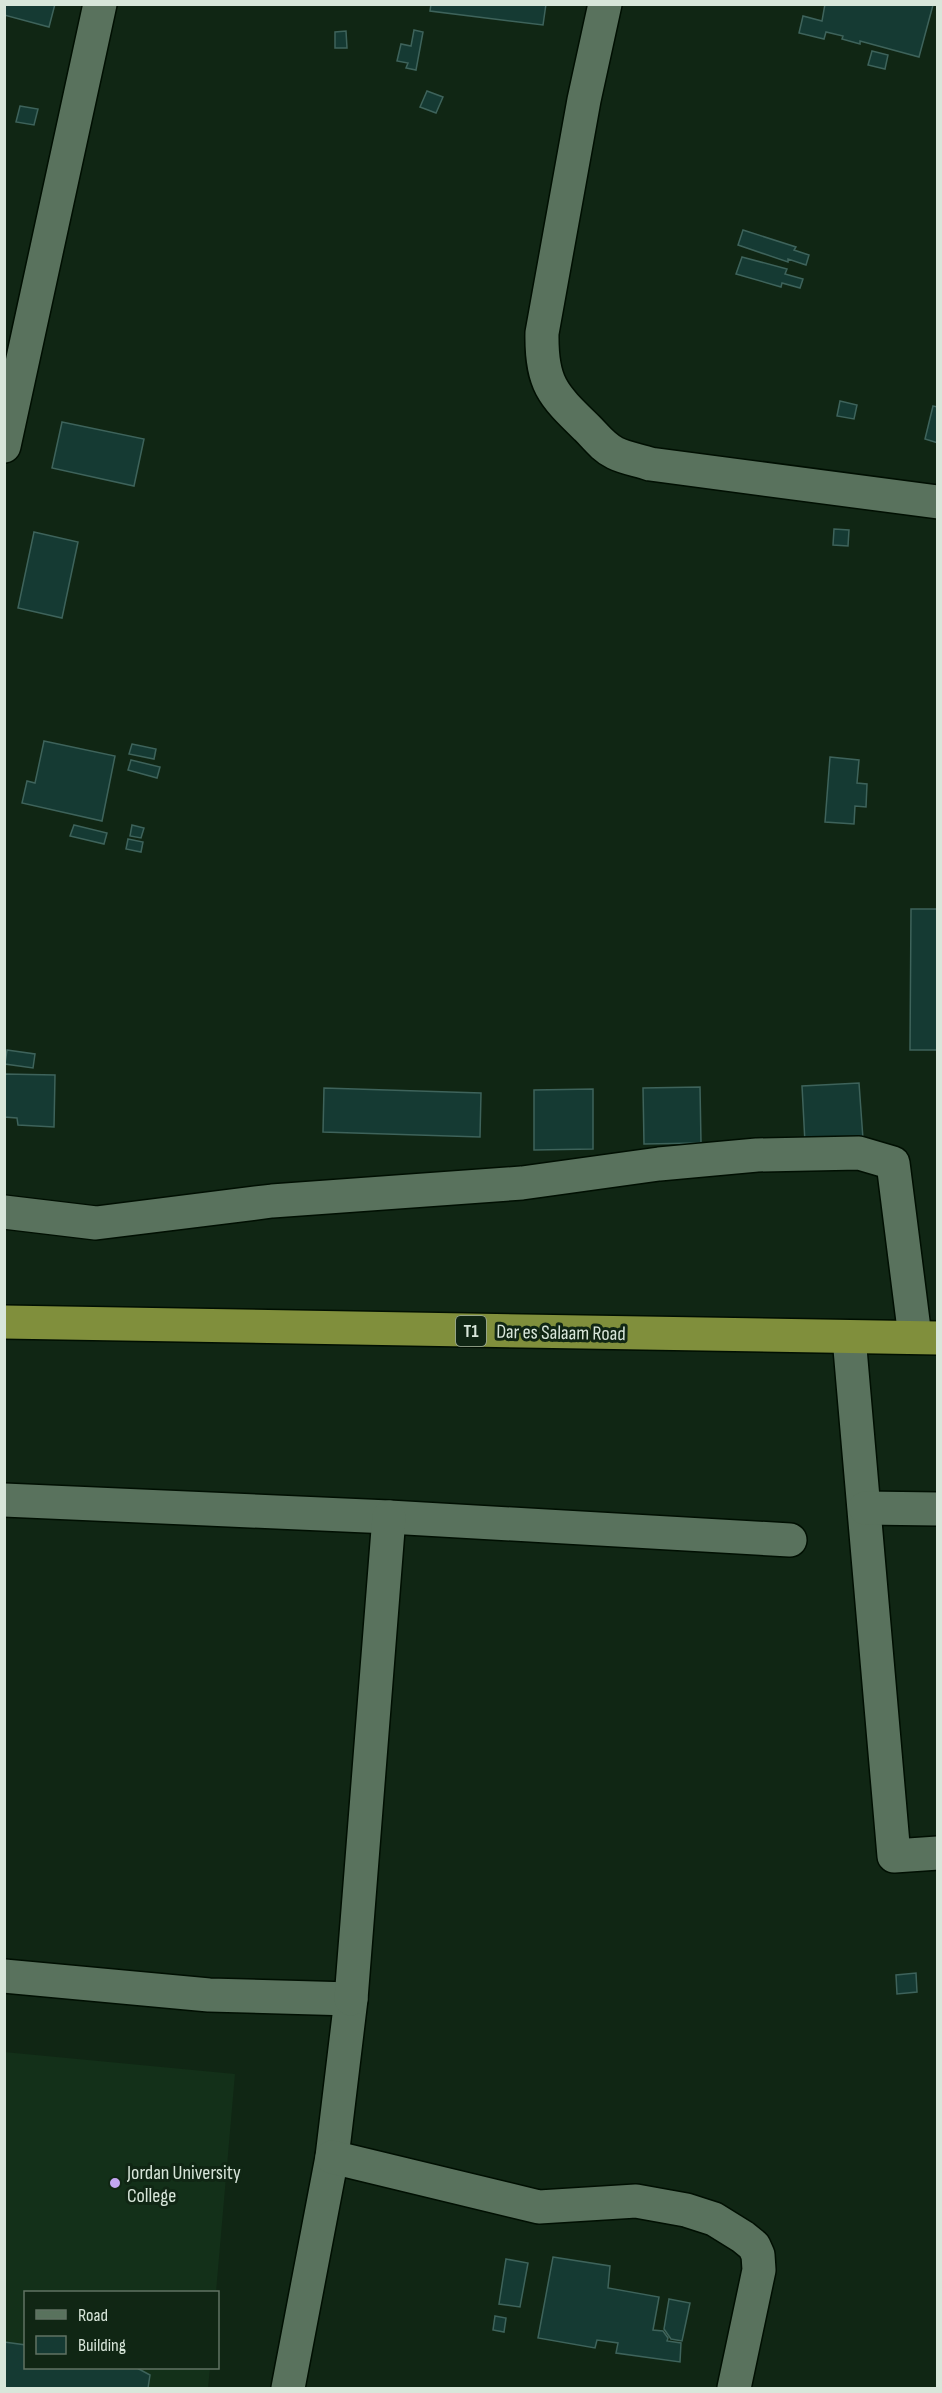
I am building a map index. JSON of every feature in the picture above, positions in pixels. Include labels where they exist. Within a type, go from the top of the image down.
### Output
[{"type":"highway","name":"Dar es Salaam Road","points":[[4,1322],[926,1337]]},
{"type":"street","points":[[4,446],[100,4]]},
{"type":"street","points":[[605,4],[542,333],[546,376],[564,406],[609,450],[626,458],[650,464],[938,502]]},
{"type":"street","points":[[4,1212],[96,1223],[272,1200],[522,1183],[681,1162],[757,1155],[859,1153],[893,1163],[926,1337]]},
{"type":"street","points":[[849,1337],[894,1856],[938,1853]]},
{"type":"street","points":[[4,1500],[389,1517],[790,1540]]},
{"type":"street","points":[[865,1508],[938,1509]]},
{"type":"street","points":[[288,2388],[332,2157],[351,1998],[389,1517]]},
{"type":"street","points":[[4,1976],[209,1995],[351,1998]]},
{"type":"street","points":[[332,2157],[539,2207],[636,2201],[686,2210],[729,2226],[754,2246],[758,2255],[759,2270],[734,2388]]},
{"type":"shaded area","name":"Jordan University College","points":[[4,2052],[235,2074],[216,2291],[24,2291],[24,2369],[210,2369],[208,2388],[5,2388]]},
{"type":"building","points":[[4,4],[55,4],[49,27],[4,15]]},
{"type":"building","points":[[431,4],[546,4],[543,25],[430,11]]},
{"type":"building","points":[[825,4],[933,5],[919,57],[860,41],[860,44],[842,39],[843,36],[826,32],[824,39],[799,33],[803,16],[822,21]]},
{"type":"building","points":[[414,30],[423,32],[416,70],[406,68],[408,63],[397,61],[401,44],[411,46]]},
{"type":"building","points":[[346,31],[347,48],[335,48],[335,32]]},
{"type":"building","points":[[872,51],[888,55],[885,69],[868,65]]},
{"type":"building","points":[[427,91],[443,97],[436,113],[420,107]]},
{"type":"building","points":[[20,106],[38,109],[34,125],[16,122]]},
{"type":"building","points":[[743,230],[796,247],[794,250],[809,255],[806,265],[788,259],[788,262],[738,245]]},
{"type":"building","points":[[742,257],[787,269],[785,274],[803,279],[800,288],[782,283],[781,287],[736,274]]},
{"type":"building","points":[[840,401],[857,405],[854,419],[837,416]]},
{"type":"building","points":[[933,406],[938,407],[938,443],[925,439]]},
{"type":"building","points":[[62,422],[144,439],[134,486],[52,468]]},
{"type":"building","points":[[834,529],[849,530],[848,546],[833,545]]},
{"type":"building","points":[[34,532],[78,542],[62,618],[18,608]]},
{"type":"building","points":[[44,741],[115,756],[102,821],[22,803],[27,781],[35,783]]},
{"type":"building","points":[[132,744],[156,749],[154,759],[129,754]]},
{"type":"building","points":[[830,757],[859,760],[857,783],[867,784],[866,807],[855,806],[854,824],[825,822]]},
{"type":"building","points":[[131,760],[160,767],[157,778],[128,770]]},
{"type":"building","points":[[74,825],[107,833],[104,844],[70,836]]},
{"type":"building","points":[[132,825],[144,828],[141,838],[130,836]]},
{"type":"building","points":[[128,839],[143,842],[141,852],[126,849]]},
{"type":"building","points":[[911,909],[938,909],[938,1050],[910,1050]]},
{"type":"building","points":[[7,1050],[35,1054],[33,1068],[5,1064]]},
{"type":"building","points":[[4,1074],[55,1075],[54,1127],[18,1125],[17,1118],[4,1117]]},
{"type":"building","points":[[859,1083],[863,1139],[805,1143],[802,1086]]},
{"type":"building","points":[[700,1087],[701,1143],[644,1144],[643,1088]]},
{"type":"building","points":[[324,1088],[481,1093],[480,1137],[323,1132]]},
{"type":"building","points":[[593,1089],[593,1149],[534,1150],[534,1090]]},
{"type":"building","points":[[916,1973],[917,1992],[897,1994],[896,1975]]},
{"type":"building","points":[[553,2257],[610,2266],[608,2288],[659,2297],[653,2330],[663,2331],[668,2338],[667,2341],[681,2343],[680,2362],[616,2353],[618,2343],[597,2340],[595,2348],[538,2338]]},
{"type":"building","points":[[506,2259],[528,2263],[520,2307],[499,2304]]},
{"type":"building","points":[[669,2299],[690,2303],[682,2341],[671,2339],[664,2329]]},
{"type":"building","points":[[495,2316],[506,2318],[504,2332],[493,2330]]},
{"type":"building","points":[[4,2342],[24,2345],[24,2369],[139,2369],[150,2375],[148,2388],[4,2388]]},
{"type":"place","name":"Jordan University College","points":[[115,2183]]}]
